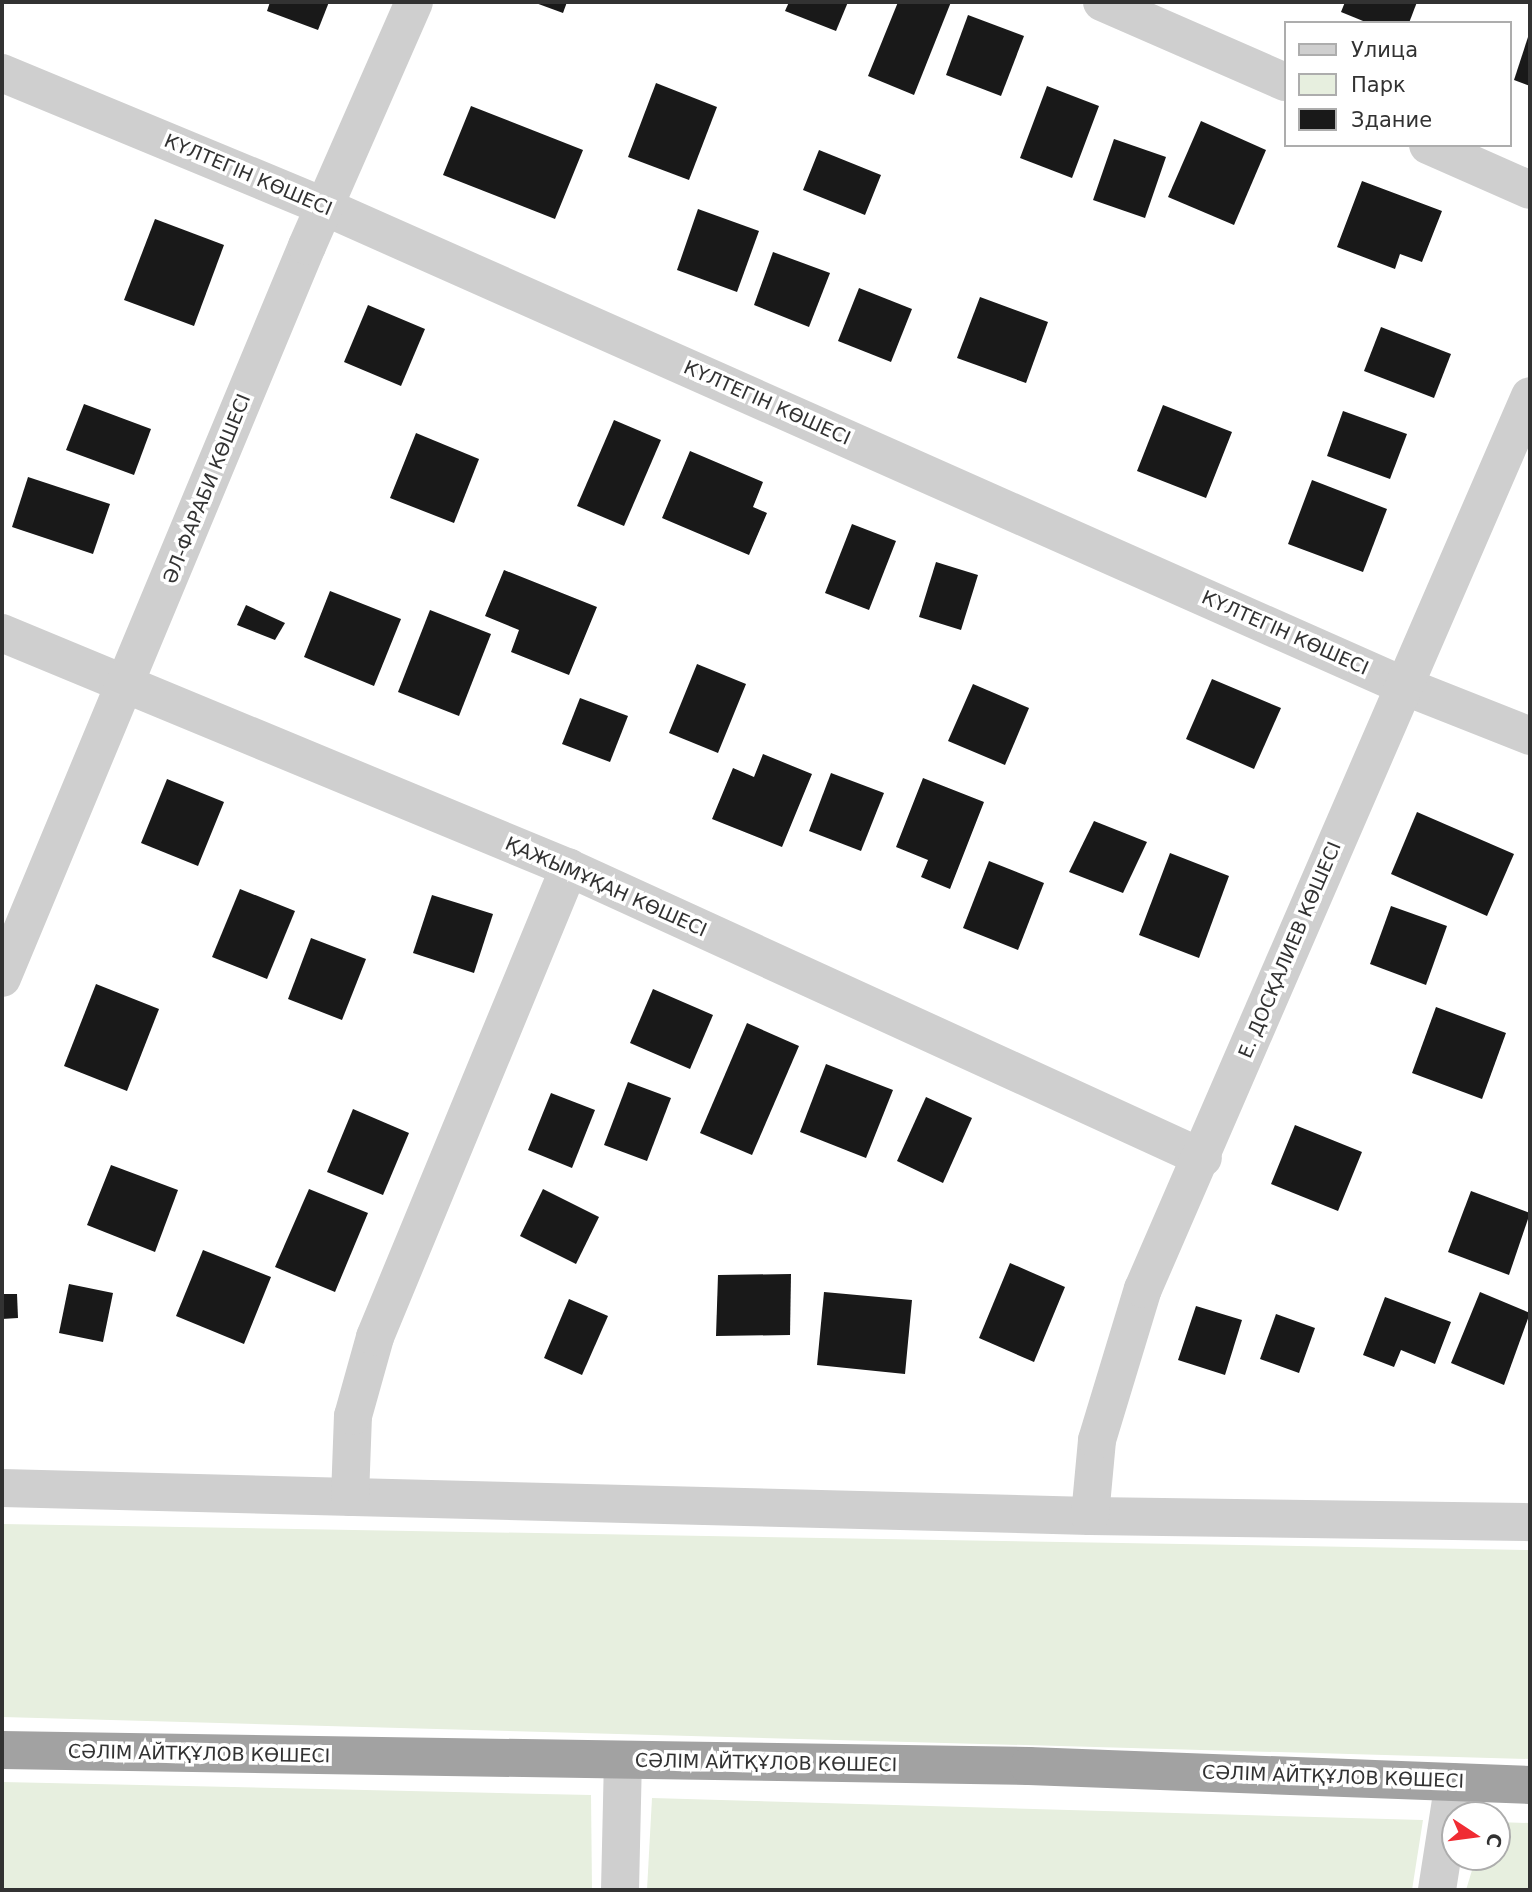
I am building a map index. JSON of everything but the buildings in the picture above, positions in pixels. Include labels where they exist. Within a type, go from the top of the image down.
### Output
[{"type":"highway","name":"СӘЛІМ АЙТҚҰЛОВ КӨШЕСІ","points":[[2,1750],[1029,1766],[1530,1785]]},
{"type":"street","name":"ӘЛ-ФАРАБИ КӨШЕСІ","points":[[2,978],[325,207],[414,2]]},
{"type":"street","points":[[1102,2],[1284,82]]},
{"type":"street","name":"КҮЛТЕГІН КӨШЕСІ","points":[[2,73],[325,207],[1404,686],[1530,736]]},
{"type":"street","points":[[1433,147],[1530,190]]},
{"type":"street","name":"Е. ДОСҚАЛИЕВ КӨШЕСІ","points":[[1090,1516],[1097,1440],[1143,1289],[1203,1158],[1530,396]]},
{"type":"street","name":"ҚАЖЫМҰҚАН КӨШЕСІ","points":[[2,633],[569,869],[1203,1158]]},
{"type":"street","points":[[350,1497],[353,1416],[375,1337],[569,869]]},
{"type":"street","points":[[2,1488],[1090,1516],[1530,1522]]},
{"type":"street","points":[[620,1890],[623,1761]]},
{"type":"street","points":[[1437,1890],[1454,1782]]},
{"type":"green space","points":[[2,1524],[1530,1550],[1530,1759],[2,1717]]},
{"type":"green space","points":[[2,1782],[591,1795],[592,1890],[2,1890]]},
{"type":"green space","points":[[652,1798],[1423,1820],[1412,1890],[647,1890]]},
{"type":"green space","points":[[1511,1822],[1530,1823],[1530,1890],[1466,1890],[1472,1871],[1511,1871]]}]
